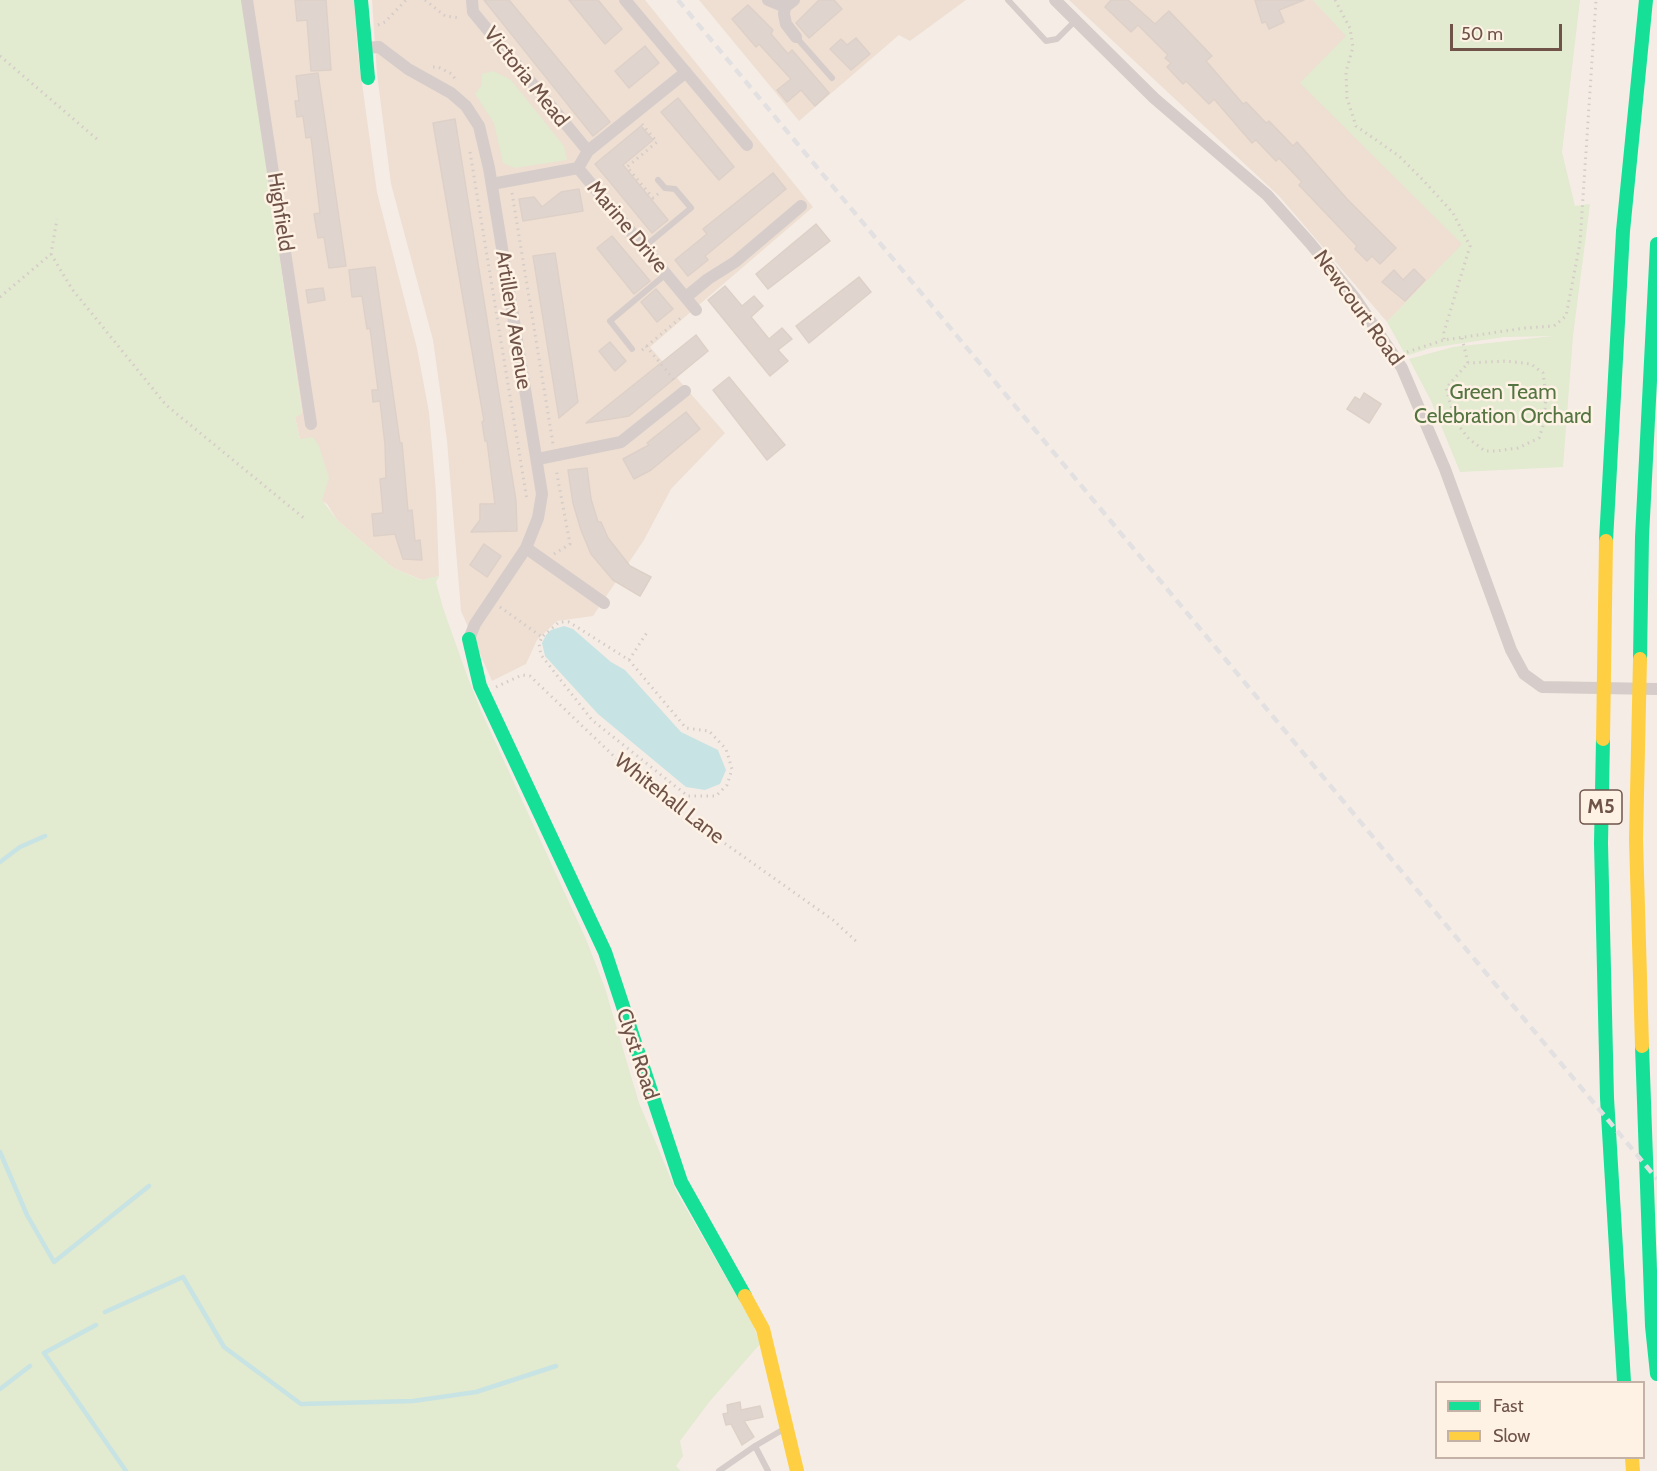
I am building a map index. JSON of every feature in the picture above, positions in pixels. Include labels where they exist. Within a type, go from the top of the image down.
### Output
[{"type":"main road","points":[[361,0],[368,78]]},
{"type":"main road","name":"M5","points":[[1624,1381],[1607,1098],[1601,831],[1606,537],[1621,266],[1646,0]]},
{"type":"main road","name":"M5","points":[[1657,244],[1642,537],[1636,840],[1644,1123],[1652,1326],[1657,1374]]},
{"type":"main road","name":"Clyst Road","points":[[469,639],[476,676],[483,694],[605,952],[681,1182],[763,1329],[797,1471]]},
{"type":"street","name":"Highfield","points":[[248,0],[311,424]]},
{"type":"street","points":[[625,0],[747,145]]},
{"type":"street","points":[[768,0],[789,4],[786,24],[796,38]]},
{"type":"street","name":"Newcourt Road","points":[[1055,0],[1154,98],[1267,195],[1355,298],[1403,364],[1445,469],[1511,650],[1524,674],[1542,687],[1657,690]]},
{"type":"street","name":"Victoria Mead","points":[[472,6],[588,151]]},
{"type":"street","name":"Artillery Avenue","points":[[365,48],[378,47],[408,69],[451,93],[466,106],[474,116],[484,143],[492,184],[542,494],[538,518],[526,548],[475,624],[469,639]]},
{"type":"street","points":[[578,168],[588,151],[686,72]]},
{"type":"street","name":"Marine Drive","points":[[492,184],[578,168],[695,309]]},
{"type":"street","points":[[686,297],[735,262],[801,206]]},
{"type":"street","points":[[538,459],[621,442],[685,392]]},
{"type":"street","points":[[526,548],[604,603]]},
{"type":"lane","points":[[1008,0],[1046,41],[1057,39],[1076,20]]},
{"type":"lane","points":[[796,38],[832,78]]},
{"type":"lane","points":[[644,247],[691,208],[675,189],[665,188],[658,180]]},
{"type":"lane","points":[[632,348],[610,321],[667,274]]},
{"type":"lane","points":[[719,1471],[785,1428]]},
{"type":"lane","points":[[755,1446],[768,1471]]},
{"type":"path","points":[[378,25],[385,22],[406,0]]},
{"type":"path","points":[[425,0],[446,16],[456,20],[472,6]]},
{"type":"path","points":[[1335,0],[1350,28],[1353,47],[1346,72],[1347,98],[1356,126],[1365,135],[1398,156],[1423,180],[1453,213],[1470,246],[1444,332],[1444,340]]},
{"type":"path","points":[[1403,364],[1409,350],[1444,340],[1554,326],[1566,316],[1580,243],[1596,0]]},
{"type":"path","points":[[0,56],[98,140]]},
{"type":"path","points":[[634,114],[657,142],[627,167],[653,198],[665,188]]},
{"type":"path","points":[[469,144],[528,510]]},
{"type":"path","points":[[57,219],[51,254],[72,290],[166,405],[204,433],[305,519]]},
{"type":"path","points":[[0,297],[51,254]]},
{"type":"path","points":[[632,348],[637,354],[695,309]]},
{"type":"path","points":[[1462,338],[1468,363]]},
{"type":"path","points":[[646,346],[685,392]]},
{"type":"path","points":[[1506,361],[1531,364],[1543,374],[1546,398],[1544,423],[1539,438],[1518,448],[1496,452],[1485,451],[1469,439],[1455,421],[1446,388],[1468,363],[1506,361]]},
{"type":"path","points":[[491,601],[542,638]]},
{"type":"path","points":[[559,622],[569,622],[629,660],[686,728],[709,731],[726,749],[732,769],[728,785],[716,796],[688,796],[592,720],[542,655],[539,644],[542,638],[559,622]]},
{"type":"path","points":[[629,660],[648,631]]},
{"type":"path","name":"Whitehall Lane","points":[[483,694],[512,679],[530,676],[620,762],[689,818],[833,920],[858,943]]},
{"type":"shaded area","points":[[243,0],[354,0],[358,54],[377,192],[417,348],[429,412],[436,492],[439,576],[422,580],[393,568],[337,520],[327,504],[321,500],[300,439],[295,417],[302,413]]},
{"type":"shaded area","points":[[372,0],[645,0],[813,207],[650,347],[725,433],[671,489],[644,540],[593,616],[557,621],[537,640],[526,664],[492,681],[461,611],[447,441],[433,340],[391,184],[377,74]]},
{"type":"shaded area","points":[[699,0],[966,0],[910,41],[899,35],[799,121]]},
{"type":"shaded area","points":[[1069,0],[1313,0],[1347,36],[1301,83],[1463,244],[1387,322],[1279,196]]},
{"type":"green space","points":[[0,0],[243,0],[302,414],[295,417],[300,439],[313,437],[319,446],[329,478],[322,500],[337,520],[393,568],[421,580],[439,576],[436,582],[443,608],[468,678],[586,939],[605,988],[639,1103],[677,1193],[753,1324],[760,1344],[710,1401],[680,1441],[683,1456],[676,1466],[681,1471],[0,1471]]},
{"type":"green space","name":"Green Team Celebration Orchard","points":[[1313,0],[1580,0],[1562,152],[1575,206],[1590,204],[1573,336],[1563,467],[1460,472],[1431,401],[1409,359],[1453,347],[1553,336],[1504,337],[1430,348],[1406,356],[1387,322],[1462,244],[1300,83],[1346,36]]},
{"type":"green space","points":[[493,71],[511,80],[564,146],[567,160],[515,168],[503,163],[494,123],[475,94],[481,86],[482,74]]},
{"type":"water","points":[[564,626],[573,629],[611,662],[625,670],[681,732],[718,750],[726,770],[720,784],[705,790],[686,787],[598,714],[545,656],[542,643],[546,635],[551,630]]},
{"type":"building","points":[[295,0],[326,0],[331,70],[311,71],[307,20],[297,21]]},
{"type":"building","points":[[484,0],[509,0],[610,122],[593,136]]},
{"type":"building","points":[[569,0],[598,0],[622,29],[605,44]]},
{"type":"building","points":[[819,0],[834,0],[842,9],[809,38],[796,23]]},
{"type":"building","points":[[1111,0],[1128,0],[1155,24],[1169,11],[1212,56],[1206,61],[1243,104],[1246,102],[1266,123],[1269,121],[1293,146],[1297,142],[1347,199],[1396,248],[1380,264],[1372,256],[1367,261],[1355,249],[1357,246],[1299,185],[1302,182],[1279,158],[1276,161],[1256,140],[1252,143],[1214,99],[1209,104],[1186,81],[1183,84],[1167,67],[1171,63],[1165,58],[1168,55],[1138,25],[1131,32],[1105,7]]},
{"type":"building","points":[[1255,0],[1304,0],[1279,10],[1284,22],[1269,29],[1266,22],[1262,23]]},
{"type":"building","points":[[748,5],[773,30],[771,34],[788,54],[792,50],[829,93],[815,106],[801,90],[787,102],[777,90],[791,79],[759,44],[756,47],[732,19]]},
{"type":"building","points":[[856,38],[870,54],[851,70],[830,49],[841,39],[847,45]]},
{"type":"building","points":[[645,46],[659,63],[629,88],[615,71]]},
{"type":"building","points":[[318,73],[346,266],[329,268],[324,237],[318,238],[314,214],[320,213],[311,137],[306,138],[303,116],[297,117],[295,101],[299,101],[296,76]]},
{"type":"building","points":[[678,98],[734,167],[719,180],[661,112]]},
{"type":"building","points":[[455,119],[516,501],[517,531],[471,532],[480,520],[480,504],[495,504],[487,441],[485,441],[482,422],[484,421],[433,123]]},
{"type":"building","points":[[641,126],[653,140],[623,165],[668,220],[652,233],[595,164]]},
{"type":"building","points":[[773,173],[786,189],[705,256],[708,260],[688,276],[675,260],[707,234],[703,229]]},
{"type":"building","points":[[579,189],[583,211],[523,221],[519,199],[534,197],[542,207],[561,192]]},
{"type":"building","points":[[816,224],[830,241],[768,289],[756,274]]},
{"type":"building","points":[[612,236],[650,281],[634,294],[597,248]]},
{"type":"building","points":[[555,253],[578,402],[559,418],[533,256]]},
{"type":"building","points":[[375,267],[400,443],[402,443],[408,511],[412,510],[415,541],[420,540],[422,560],[403,559],[395,534],[374,536],[372,514],[383,513],[380,479],[386,478],[385,444],[380,401],[373,402],[372,390],[378,390],[370,328],[367,329],[362,296],[352,297],[349,270]]},
{"type":"building","points":[[1414,269],[1425,280],[1405,301],[1382,282],[1394,270],[1403,280]]},
{"type":"building","points":[[859,277],[871,292],[809,343],[796,326]]},
{"type":"building","points":[[725,286],[742,306],[754,296],[763,306],[751,317],[769,339],[782,328],[792,339],[778,350],[788,361],[770,376],[708,300]]},
{"type":"building","points":[[323,288],[325,300],[308,303],[306,290]]},
{"type":"building","points":[[656,289],[673,309],[657,322],[641,302]]},
{"type":"building","points":[[696,335],[708,351],[629,416],[586,423]]},
{"type":"building","points":[[610,342],[626,361],[615,371],[599,351]]},
{"type":"building","points":[[729,377],[785,445],[767,460],[713,390]]},
{"type":"building","points":[[1364,393],[1381,404],[1369,423],[1347,409],[1355,397],[1360,400]]},
{"type":"building","points":[[686,412],[700,429],[651,470],[634,479],[623,459],[649,445],[647,443]]},
{"type":"building","points":[[587,468],[591,499],[598,522],[601,522],[608,538],[630,566],[651,577],[640,596],[613,580],[591,554],[581,530],[573,503],[568,470]]},
{"type":"building","points":[[484,544],[501,556],[487,577],[470,565]]},
{"type":"building","points":[[740,1402],[741,1410],[760,1406],[763,1417],[744,1421],[754,1437],[742,1445],[731,1424],[726,1425],[723,1414],[728,1413],[727,1405]]},
{"type":"waterway","points":[[0,862],[20,847],[45,836]]},
{"type":"waterway","points":[[0,1152],[27,1215],[54,1262],[149,1186]]},
{"type":"waterway","points":[[105,1312],[183,1277],[224,1347],[301,1404],[413,1401],[476,1392],[556,1366]]},
{"type":"waterway","points":[[96,1325],[44,1353],[126,1471]]},
{"type":"waterway","points":[[0,1389],[30,1366]]},
{"type":"railway","points":[[678,0],[1657,1179]]},
{"type":"traffic: fast","points":[[361,0],[368,78]]},
{"type":"traffic: fast","points":[[1606,541],[1623,231],[1646,0]]},
{"type":"traffic: fast","points":[[1640,659],[1642,537],[1657,244]]},
{"type":"traffic: fast","points":[[469,639],[480,686],[605,952],[681,1182],[745,1296]]},
{"type":"traffic: fast","points":[[1603,739],[1601,843],[1607,1098],[1624,1381]]},
{"type":"traffic: fast","points":[[1642,1046],[1652,1326],[1657,1374]]},
{"type":"traffic: slow","points":[[1603,739],[1606,541]]},
{"type":"traffic: slow","points":[[1640,659],[1636,839],[1642,1046]]},
{"type":"traffic: slow","points":[[745,1296],[763,1329],[797,1471]]},
{"type":"traffic: slow","points":[[1632,1459],[1633,1471]]}]
